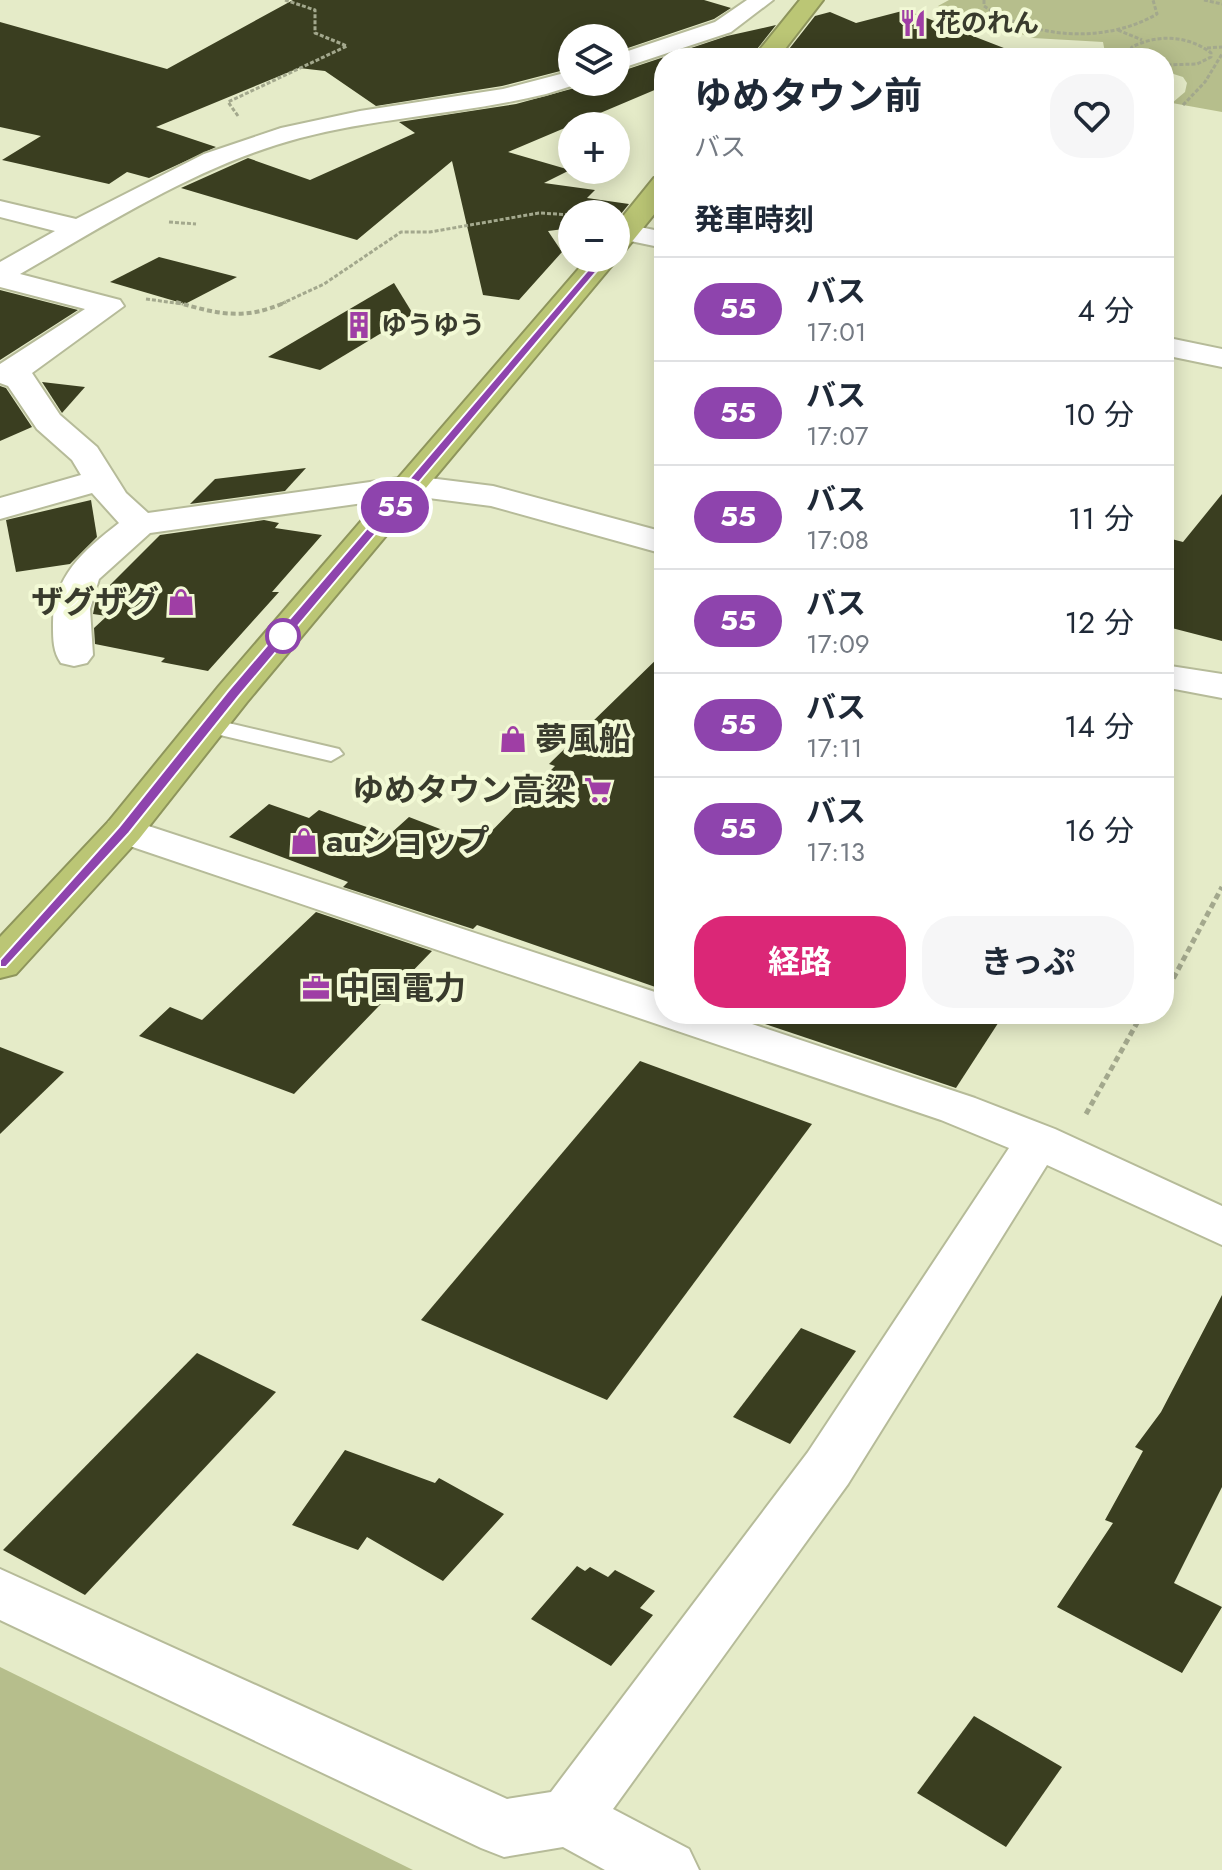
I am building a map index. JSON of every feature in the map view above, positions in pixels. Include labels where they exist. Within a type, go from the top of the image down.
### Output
[{"type":"highway","points":[[773,48],[812,0]]},
{"type":"highway","points":[[630,226],[654,196]]},
{"type":"highway","points":[[0,964],[124,830],[207,725],[592,272]]},
{"type":"street","points":[[661,48],[723,27],[762,0]]},
{"type":"street","points":[[630,58],[654,50]]},
{"type":"street","points":[[0,276],[178,173],[226,153],[293,133],[454,105],[558,82]]},
{"type":"street","points":[[0,209],[79,228]]},
{"type":"street","points":[[630,243],[654,241]]},
{"type":"street","points":[[0,276],[109,306]]},
{"type":"street","points":[[5,374],[109,306]]},
{"type":"street","points":[[1174,348],[1222,358]]},
{"type":"street","points":[[5,374],[20,379],[48,422],[85,454],[113,499],[140,524]]},
{"type":"street","points":[[0,509],[101,480]]},
{"type":"street","points":[[74,655],[68,615],[74,586],[98,556],[140,524],[413,486],[493,496],[654,540]]},
{"type":"street","points":[[1174,678],[1222,686]]},
{"type":"street","points":[[124,830],[654,1008]]},
{"type":"street","points":[[704,1024],[958,1109],[1222,1227]]},
{"type":"street","points":[[569,1818],[828,1468],[1051,1148]]},
{"type":"street","points":[[0,1593],[504,1828],[569,1818],[666,1870]]},
{"type":"lane","points":[[207,725],[331,754]]},
{"type":"path","points":[[285,0],[315,10],[315,33],[347,46],[228,102],[234,114],[293,133]]},
{"type":"path","points":[[984,0],[984,6],[994,15],[1040,29],[1070,32],[1117,30],[1146,22],[1157,14],[1157,5],[1153,0]]},
{"type":"path","points":[[1204,0],[1222,4]]},
{"type":"path","points":[[1117,30],[1145,41]]},
{"type":"path","points":[[1132,48],[1145,41],[1173,39],[1206,48],[1222,47]]},
{"type":"path","points":[[1174,64],[1206,61],[1211,57],[1206,48]]},
{"type":"path","points":[[1183,105],[1205,82],[1222,54]]},
{"type":"path","points":[[109,306],[165,299],[219,314],[260,314],[324,284],[401,232],[430,232],[539,213],[558,214]]},
{"type":"path","points":[[1174,982],[1222,887]]},
{"type":"path","points":[[1051,1148],[1135,1024]]},
{"type":"green space","points":[[949,0],[1222,0],[1222,112],[1174,103],[1185,92],[1187,83],[1183,77],[1174,74],[1174,48],[1104,48],[1103,42],[1033,38],[938,6]]},
{"type":"green space","points":[[0,1667],[413,1870],[0,1870]]},
{"type":"building","points":[[293,0],[704,0],[731,8],[714,19],[630,47],[630,24],[558,24],[558,72],[502,86],[376,106],[325,71],[299,68],[156,127],[216,147],[149,178],[127,172],[109,184],[2,160],[41,136],[0,127],[0,22],[167,69]]},
{"type":"building","points":[[906,10],[1004,48],[790,48],[815,16],[830,12],[856,23]]},
{"type":"building","points":[[776,25],[758,48],[691,48],[727,36]]},
{"type":"building","points":[[654,60],[654,90],[603,112],[558,112],[558,131],[508,152],[558,167],[558,176],[544,183],[595,190],[587,198],[601,200],[558,200],[558,230],[548,231],[558,246],[558,256],[519,300],[483,295],[452,161],[357,240],[181,188],[248,158],[310,180],[415,133],[399,122],[516,104],[558,93],[558,96],[630,96],[630,68]]},
{"type":"building","points":[[159,257],[237,277],[185,304],[110,282]]},
{"type":"building","points":[[394,283],[413,314],[320,370],[268,357]]},
{"type":"building","points":[[0,290],[78,310],[0,360]]},
{"type":"building","points":[[42,382],[85,387],[62,413]]},
{"type":"building","points":[[0,386],[6,388],[32,427],[0,441]]},
{"type":"building","points":[[306,468],[285,491],[190,504],[215,479]]},
{"type":"building","points":[[1222,494],[1222,641],[1174,629],[1174,540],[1183,542]]},
{"type":"building","points":[[91,500],[97,537],[70,564],[16,572],[6,520]]},
{"type":"building","name":"ザグザグ","points":[[264,520],[279,523],[275,528],[322,535],[272,592],[279,592],[208,671],[161,662],[165,658],[95,644],[94,628],[107,616],[93,614],[96,599],[160,535]]},
{"type":"building","name":"ゆめタウン高梁","points":[[654,662],[654,987],[477,925],[473,929],[343,887],[348,882],[229,837],[269,804],[309,818],[319,810],[389,835],[409,817],[479,844],[555,766],[549,764]]},
{"type":"building","name":"中国電力","points":[[316,912],[432,951],[294,1094],[139,1036],[170,1007],[202,1020]]},
{"type":"building","points":[[765,1024],[998,1024],[956,1088]]},
{"type":"building","points":[[0,1047],[64,1072],[0,1134]]},
{"type":"building","points":[[640,1061],[812,1124],[607,1400],[421,1320]]},
{"type":"building","points":[[1222,1295],[1222,1487],[1174,1583],[1222,1607],[1182,1673],[1057,1607],[1113,1523],[1105,1520],[1143,1451],[1135,1447],[1161,1412]]},
{"type":"building","points":[[801,1328],[856,1351],[790,1444],[733,1417]]},
{"type":"building","points":[[197,1353],[276,1392],[85,1595],[3,1550]]},
{"type":"building","points":[[345,1450],[435,1483],[439,1478],[504,1514],[443,1581],[367,1537],[358,1550],[292,1525]]},
{"type":"building","points":[[577,1566],[585,1571],[590,1567],[608,1577],[615,1570],[655,1591],[640,1608],[653,1615],[611,1666],[531,1619]]},
{"type":"building","points":[[974,1716],[1062,1767],[1006,1847],[917,1793]]},
{"type":"bus line","name":"55","points":[[0,964],[124,830],[233,694],[413,486],[591,272]]},
{"type":"place","name":"花のれん","points":[[913,23]]},
{"type":"place","name":"ゆうゆう","points":[[359,325]]},
{"type":"place","name":"ザグザグ","points":[[181,602]]},
{"type":"place","name":"夢風船","points":[[513,739]]},
{"type":"place","name":"ゆめタウン高梁","points":[[598,790]]},
{"type":"place","name":"auショップ","points":[[304,841]]},
{"type":"place","name":"中国電力","points":[[316,988]]}]
